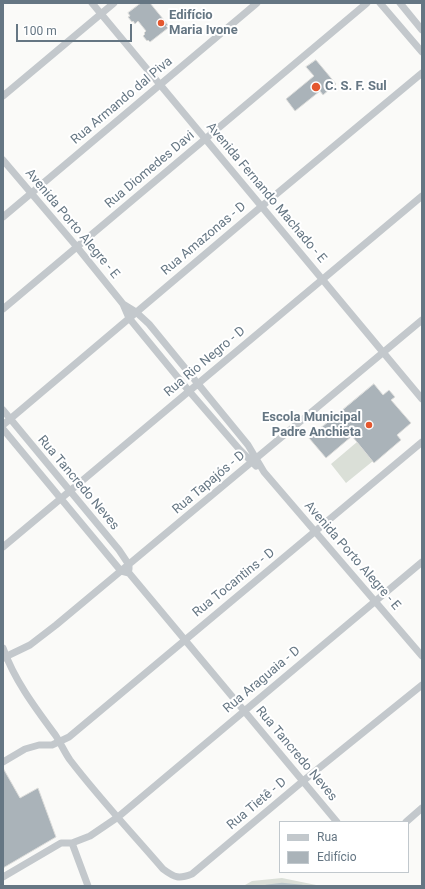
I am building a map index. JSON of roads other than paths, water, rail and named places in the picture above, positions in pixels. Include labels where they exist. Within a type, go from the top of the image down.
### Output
[{"type":"street","name":"Avenida Fernando Machado - E","points":[[92,3],[422,399]]},
{"type":"street","points":[[3,96],[114,3]]},
{"type":"street","name":"Rua Armando dal Piva","points":[[3,217],[258,3]]},
{"type":"street","name":"Rua Diomedes Davi","points":[[3,309],[367,3]]},
{"type":"street","points":[[380,3],[422,52]]},
{"type":"street","points":[[400,3],[422,30]]},
{"type":"street","name":"Rua Amazonas - D","points":[[3,425],[422,73]]},
{"type":"street","name":"Avenida Porto Alegre - E","points":[[3,160],[123,304],[129,318],[189,391],[316,531],[422,656]]},
{"type":"street","name":"Rua Rio Negro - D","points":[[3,547],[422,196]]},
{"type":"street","name":"Avenida Porto Alegre - E","points":[[123,304],[136,312],[149,324],[248,445],[254,461]]},
{"type":"street","name":"Rua Tapajós - D","points":[[5,658],[30,645],[56,625],[422,320]]},
{"type":"street","name":"Rua Tancredo Neves","points":[[3,410],[119,550],[129,565]]},
{"type":"street","name":"Rua Tancredo Neves","points":[[3,429],[121,571]]},
{"type":"street","name":"Rua Tocantins - D","points":[[60,742],[69,737],[422,442]]},
{"type":"street","name":"Rua Araguaia - D","points":[[3,877],[61,843],[72,842],[90,836],[118,817],[422,562]]},
{"type":"street","points":[[121,571],[129,573],[129,565]]},
{"type":"street","name":"Rua Tancredo Neves","points":[[129,573],[336,821]]},
{"type":"street","points":[[3,648],[5,658],[19,683],[60,742],[69,759],[118,817]]},
{"type":"street","name":"Rua Tietê - D","points":[[118,817],[163,869],[172,876],[180,878],[192,874],[303,781],[422,685]]},
{"type":"street","points":[[3,762],[26,749],[39,745],[52,745],[60,742]]},
{"type":"street","points":[[407,821],[422,808]]},
{"type":"street","points":[[72,842],[88,886]]},
{"type":"waterway","points":[[266,886],[282,884],[302,886]]},
{"type":"place","name":"Edifício Maria Ivone","points":[[161,23]]},
{"type":"place","name":"C. S. F. Sul","points":[[316,87]]},
{"type":"place","name":"Escola Municipal Padre Anchieta","points":[[369,425]]}]
